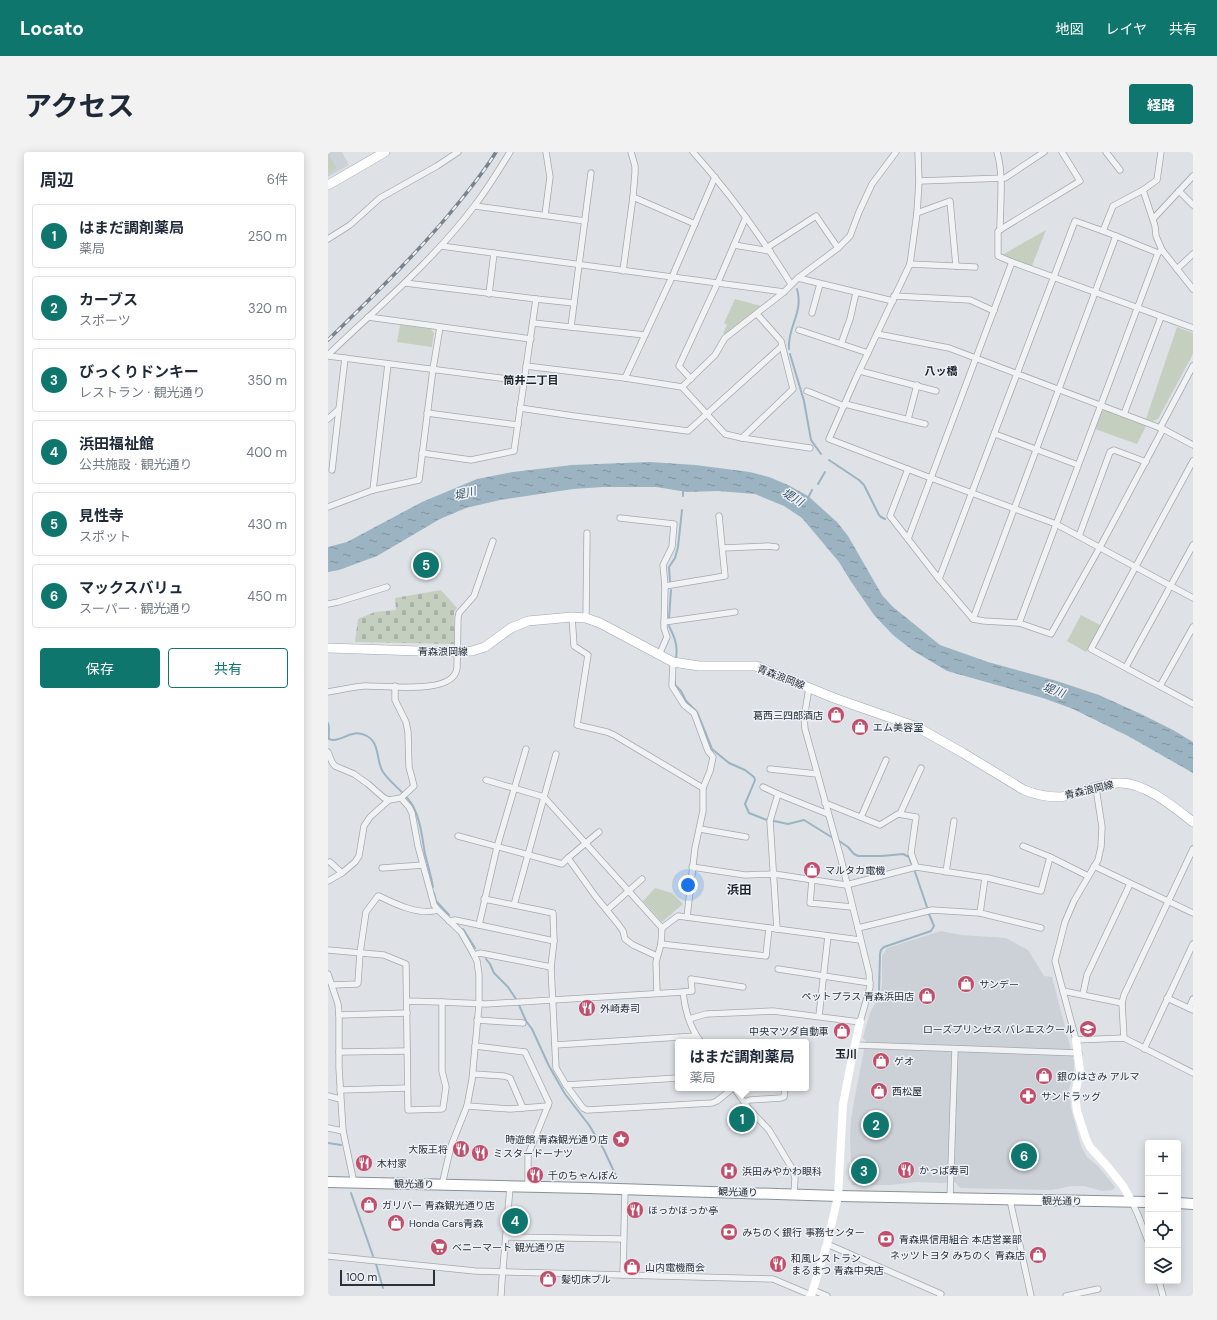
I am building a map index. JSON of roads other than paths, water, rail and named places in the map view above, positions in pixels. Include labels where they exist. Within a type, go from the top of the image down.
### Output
[{"type":"highway","name":"観光通り","points":[[328,1182],[950,1199],[1145,1202]]},
{"type":"highway","points":[[1181,1203],[1193,1204]]},
{"type":"main road","points":[[328,185],[385,152]]},
{"type":"main road","name":"青森浪岡線","points":[[328,648],[458,652],[472,651],[489,644],[518,624],[528,621],[572,617],[586,618],[600,623],[673,662],[698,666],[756,666],[834,698],[917,727],[1031,793],[1061,797],[1118,783],[1129,784],[1145,789],[1159,797],[1193,822]]},
{"type":"street","points":[[328,239],[350,225],[380,198],[437,166],[458,152]]},
{"type":"street","points":[[328,356],[405,283],[441,246],[475,206],[510,152]]},
{"type":"street","points":[[545,215],[550,177],[546,152]]},
{"type":"street","points":[[623,271],[635,173],[631,152]]},
{"type":"street","points":[[693,152],[715,177],[746,217],[769,249],[791,284]]},
{"type":"street","points":[[682,387],[715,355],[725,338],[784,292],[798,278],[838,248],[850,236],[858,212],[872,184],[896,152]]},
{"type":"street","points":[[918,152],[920,182],[910,264],[829,439],[1056,524],[1193,598]]},
{"type":"street","points":[[997,152],[1000,179],[1000,230],[998,231],[998,256],[1193,328]]},
{"type":"street","points":[[920,182],[1005,178],[1044,152]]},
{"type":"street","points":[[1000,230],[1080,181],[1062,152]]},
{"type":"street","points":[[1106,152],[1120,170]]},
{"type":"street","points":[[1103,231],[1113,206],[1143,190],[1157,180],[1162,152]]},
{"type":"street","points":[[571,327],[591,173]]},
{"type":"street","points":[[1153,219],[1193,176]]},
{"type":"street","points":[[625,378],[672,277],[715,177]]},
{"type":"street","points":[[1019,623],[1100,405],[1160,251],[1153,219],[1143,190]]},
{"type":"street","points":[[1179,191],[1193,205]]},
{"type":"street","points":[[633,197],[695,224]]},
{"type":"street","points":[[917,214],[950,201],[956,266]]},
{"type":"street","points":[[475,206],[585,221]]},
{"type":"street","points":[[734,245],[769,249],[816,216],[838,248]]},
{"type":"street","points":[[691,379],[679,366],[746,217]]},
{"type":"street","points":[[940,579],[1075,222],[1160,251],[1193,289]]},
{"type":"street","points":[[973,619],[1116,236]]},
{"type":"street","points":[[441,246],[784,292]]},
{"type":"street","points":[[489,294],[494,253]]},
{"type":"street","points":[[1177,269],[1193,254]]},
{"type":"street","points":[[908,539],[1012,262]]},
{"type":"street","points":[[910,264],[975,267]]},
{"type":"street","points":[[798,278],[856,293],[894,298],[970,300],[994,311]]},
{"type":"street","points":[[405,283],[489,294],[574,302]]},
{"type":"street","points":[[812,313],[820,284]]},
{"type":"street","points":[[842,344],[856,293]]},
{"type":"street","points":[[422,453],[471,460],[514,451],[536,299]]},
{"type":"street","points":[[742,438],[793,389],[781,341],[757,314]]},
{"type":"street","points":[[368,317],[531,339]]},
{"type":"street","points":[[1124,414],[1161,317]]},
{"type":"street","points":[[533,323],[645,335]]},
{"type":"street","points":[[328,507],[373,490],[419,480],[433,369],[440,327]]},
{"type":"street","points":[[799,330],[868,353]]},
{"type":"street","points":[[877,334],[950,348],[1124,414],[1161,429],[1193,445]]},
{"type":"street","points":[[520,408],[688,431],[782,346]]},
{"type":"street","points":[[328,356],[524,381]]},
{"type":"street","points":[[332,470],[345,358]]},
{"type":"street","points":[[373,490],[388,364]]},
{"type":"street","points":[[526,366],[625,378],[682,387],[725,434],[810,448]]},
{"type":"street","points":[[908,469],[890,516],[973,619],[1019,623],[1051,634],[1146,462],[1193,366]]},
{"type":"street","points":[[860,371],[936,391]]},
{"type":"street","points":[[908,419],[917,385]]},
{"type":"street","points":[[807,391],[844,405],[925,424]]},
{"type":"street","points":[[328,419],[339,409]]},
{"type":"street","points":[[427,413],[518,425]]},
{"type":"street","points":[[995,434],[1078,465]]},
{"type":"street","points":[[1079,536],[1110,452],[1114,450],[1146,462]]},
{"type":"street","points":[[1193,461],[1091,649],[1193,704]]},
{"type":"street","points":[[665,586],[725,576],[719,516]]},
{"type":"street","points":[[620,518],[674,524],[672,547],[663,564],[665,586],[664,628],[668,637],[659,655]]},
{"type":"street","points":[[586,618],[587,533]]},
{"type":"street","points":[[328,692],[358,687],[429,686],[445,682],[453,677],[456,673],[458,652],[459,613],[474,596],[493,541]]},
{"type":"street","points":[[1126,667],[1193,544]]},
{"type":"street","points":[[723,548],[776,547]]},
{"type":"street","points":[[328,604],[387,587]]},
{"type":"street","points":[[664,622],[735,612]]},
{"type":"street","points":[[572,617],[574,646],[588,655],[577,725],[614,735],[703,788]]},
{"type":"street","points":[[1160,686],[1193,627]]},
{"type":"street","points":[[673,662],[672,686],[684,705],[694,713],[708,751],[713,757],[710,771],[703,788],[703,811],[695,848],[687,917]]},
{"type":"street","points":[[328,881],[342,873],[355,862],[359,856],[364,826],[370,817],[389,800],[403,796],[414,786],[409,767],[408,732],[406,722],[395,700],[395,686]]},
{"type":"street","points":[[809,688],[804,718],[805,730],[826,803],[858,928],[870,983],[869,993],[860,1022],[843,1104],[838,1196],[827,1244],[812,1294]]},
{"type":"street","points":[[479,925],[497,847],[526,749]]},
{"type":"street","points":[[328,752],[335,766],[354,774],[384,798],[389,800]]},
{"type":"street","points":[[514,905],[556,754]]},
{"type":"street","points":[[861,817],[886,760]]},
{"type":"street","points":[[900,814],[921,768]]},
{"type":"street","points":[[770,769],[817,774]]},
{"type":"street","points":[[486,780],[544,797],[662,928],[661,944],[657,956],[657,993]]},
{"type":"street","points":[[763,786],[778,794],[828,814]]},
{"type":"street","points":[[1096,788],[1102,827],[1101,847],[1098,860],[1074,901],[1065,922],[1055,961],[1070,1013],[1079,1053],[1080,1071],[1075,1094],[1077,1111],[1087,1143],[1092,1151],[1117,1178],[1132,1202],[1145,1234]]},
{"type":"street","points":[[777,929],[770,821],[778,794]]},
{"type":"street","points":[[403,796],[412,813],[423,865],[434,905],[461,932],[477,961],[480,974],[473,1074],[466,1106],[451,1146],[442,1185]]},
{"type":"street","points":[[826,803],[880,824],[898,814],[916,817],[912,853],[916,867]]},
{"type":"street","points":[[946,872],[954,821]]},
{"type":"street","points":[[700,829],[746,837]]},
{"type":"street","points":[[458,836],[562,864],[599,832]]},
{"type":"street","points":[[1023,846],[1050,857],[1088,876]]},
{"type":"street","points":[[1124,1038],[1122,1003],[1124,995],[1193,849]]},
{"type":"street","points":[[692,868],[745,875],[774,874],[846,885],[916,867],[985,878],[1041,892],[1050,857]]},
{"type":"street","points":[[568,858],[596,898],[623,931],[625,939],[633,945],[657,956]]},
{"type":"street","points":[[330,862],[342,873]]},
{"type":"street","points":[[382,868],[423,865]]},
{"type":"street","points":[[1094,866],[1193,913]]},
{"type":"street","points":[[980,913],[985,878]]},
{"type":"street","points":[[607,910],[642,879]]},
{"type":"street","points":[[812,880],[810,903],[852,907]]},
{"type":"street","points":[[1083,994],[1087,975],[1130,884]]},
{"type":"street","points":[[332,985],[357,984],[366,912],[378,896],[399,906],[430,912],[438,910]]},
{"type":"street","points":[[484,899],[553,913],[554,941],[551,967],[556,1068],[566,1085],[583,1108],[587,1110],[712,1102],[729,1091]]},
{"type":"street","points":[[858,928],[932,910],[980,913],[1041,928]]},
{"type":"street","points":[[662,928],[678,916],[860,940]]},
{"type":"street","points":[[449,921],[456,920],[554,941]]},
{"type":"street","points":[[661,944],[766,956],[769,928]]},
{"type":"street","points":[[819,1016],[828,936]]},
{"type":"street","points":[[1144,1049],[1192,947]]},
{"type":"street","points":[[328,950],[384,955],[406,964],[408,1110],[443,1108],[446,1087],[442,1071],[442,1002]]},
{"type":"street","points":[[474,955],[480,953],[551,967]]},
{"type":"street","points":[[778,969],[870,983]]},
{"type":"street","points":[[328,974],[340,1015],[340,1099],[343,1131],[354,1183]]},
{"type":"street","points":[[407,1001],[479,1005],[683,992],[692,991],[691,979],[743,987]]},
{"type":"street","points":[[1063,990],[1122,1003]]},
{"type":"street","points":[[683,992],[688,1019],[698,1039]]},
{"type":"street","points":[[1168,998],[1191,1009],[1193,999]]},
{"type":"street","points":[[688,1019],[706,1014],[773,1011],[860,1022]]},
{"type":"street","points":[[340,1015],[407,1013]]},
{"type":"street","points":[[477,1020],[523,1023]]},
{"type":"street","points":[[555,1045],[696,1036]]},
{"type":"street","points":[[1076,1040],[1124,1038],[1193,1073]]},
{"type":"street","points":[[855,1045],[1079,1053]]},
{"type":"street","points":[[475,1046],[525,1052],[549,1103],[528,1155],[528,1187]]},
{"type":"street","points":[[950,1199],[955,1049]]},
{"type":"street","points":[[339,1052],[407,1051]]},
{"type":"street","points":[[473,1074],[504,1076],[510,1078],[523,1108]]},
{"type":"street","points":[[566,1085],[675,1078]]},
{"type":"street","points":[[340,1090],[408,1088]]},
{"type":"street","points":[[735,1091],[749,1109],[769,1130],[793,1170],[795,1178],[794,1194]]},
{"type":"street","points":[[744,1102],[750,1100],[781,1098],[784,1097],[785,1091]]},
{"type":"street","points":[[328,1096],[340,1099]]},
{"type":"street","points":[[466,1106],[510,1109],[548,1106]]},
{"type":"street","points":[[328,1128],[343,1131]]},
{"type":"street","points":[[501,1296],[510,1187]]},
{"type":"street","points":[[623,1275],[625,1189]]},
{"type":"street","points":[[1010,1200],[1031,1296]]},
{"type":"street","points":[[506,1237],[624,1239]]},
{"type":"street","points":[[827,1244],[941,1294],[940,1296]]},
{"type":"street","points":[[328,1256],[462,1270],[773,1279],[812,1294],[827,1296]]},
{"type":"street","points":[[1160,1284],[1163,1296]]},
{"type":"street","points":[[1066,1296],[1098,1289]]},
{"type":"water","name":"堤川","points":[[650,462],[695,465],[750,472],[769,477],[808,496],[837,522],[848,536],[882,595],[893,607],[940,645],[988,662],[1057,681],[1099,695],[1173,730],[1193,742],[1193,773],[1128,736],[1073,709],[1043,698],[947,671],[912,650],[893,635],[874,615],[839,562],[802,518],[784,506],[755,494],[718,491],[687,492],[656,487],[603,487],[573,489],[500,500],[466,508],[440,519],[377,556],[339,570],[328,572],[328,547],[347,542],[422,502],[477,479],[513,472],[572,465]]},
{"type":"waterway","points":[[789,349],[790,334],[797,313],[799,298],[797,289]]},
{"type":"waterway","points":[[790,354],[804,401],[811,440],[821,454]]},
{"type":"waterway","points":[[829,460],[864,485],[879,515],[885,519]]},
{"type":"waterway","points":[[818,484],[825,472]]},
{"type":"waterway","points":[[683,489],[683,496]]},
{"type":"waterway","name":"堤川","points":[[808,498],[812,490]]},
{"type":"waterway","points":[[670,582],[669,567],[675,558],[678,547],[682,510]]},
{"type":"waterway","points":[[669,618],[671,590]]},
{"type":"waterway","points":[[669,626],[676,642],[676,659]]},
{"type":"waterway","points":[[675,681],[675,685],[681,691],[686,701],[697,712],[712,749],[729,763],[745,770],[754,777],[755,780],[745,804],[749,813],[767,820]]},
{"type":"waterway","points":[[328,723],[329,739],[338,739],[356,733],[367,736],[374,743],[383,772],[410,801],[416,812],[420,824],[433,887]]},
{"type":"waterway","points":[[774,821],[788,824],[804,820],[833,838]]},
{"type":"waterway","points":[[839,841],[858,856],[903,854],[909,857],[911,863]]},
{"type":"waterway","points":[[915,872],[927,907]]},
{"type":"waterway","points":[[434,893],[436,901],[449,915]]},
{"type":"waterway","points":[[874,1001],[879,992],[881,950],[884,947],[931,931],[934,926],[929,914]]},
{"type":"waterway","points":[[463,929],[475,948]]},
{"type":"waterway","points":[[486,959],[494,973],[508,987],[516,999]]},
{"type":"waterway","points":[[519,1005],[549,1066],[565,1094],[589,1125],[604,1150],[617,1178]]},
{"type":"waterway","points":[[328,1143],[341,1145]]},
{"type":"waterway","points":[[351,1193],[373,1256]]},
{"type":"waterway","points":[[376,1264],[383,1288]]},
{"type":"railway","points":[[328,340],[429,237],[474,183],[496,152]]},
{"type":"place","name":"見性寺","points":[[426,565]]},
{"type":"place","name":"葛西三四郎酒店","points":[[836,715]]},
{"type":"place","name":"エム美容室","points":[[860,727]]},
{"type":"place","name":"マルタカ電機","points":[[812,870]]},
{"type":"place","name":"サンデー","points":[[966,984]]},
{"type":"place","name":"ペットプラス 青森浜田店","points":[[927,996]]},
{"type":"place","name":"外崎寿司","points":[[587,1008]]},
{"type":"place","name":"ローズプリンセス バレエスクール","points":[[1088,1029]]},
{"type":"place","name":"中央マツダ自動車","points":[[842,1031]]},
{"type":"place","name":"ゲオ","points":[[881,1061]]},
{"type":"place","name":"銀のはさみ アルマ","points":[[1044,1076]]},
{"type":"place","name":"西松屋","points":[[879,1091]]},
{"type":"place","name":"サンドラッグ","points":[[1028,1096]]},
{"type":"place","name":"はまだ調剤薬局","points":[[742,1119]]},
{"type":"place","name":"カーブス","points":[[876,1125]]},
{"type":"place","name":"時遊館 青森観光通り店","points":[[621,1139]]},
{"type":"place","name":"大阪王将","points":[[461,1149]]},
{"type":"place","name":"ミスタードーナツ","points":[[480,1153]]},
{"type":"place","name":"マックスバリュ","points":[[1024,1156]]},
{"type":"place","name":"木村家","points":[[364,1163]]},
{"type":"place","name":"かっぱ寿司","points":[[906,1170]]},
{"type":"place","name":"浜田みやかわ眼科","points":[[729,1171]]},
{"type":"place","name":"びっくりドンキー","points":[[864,1171]]},
{"type":"place","name":"千のちゃんぽん","points":[[535,1175]]},
{"type":"place","name":"ガリバー 青森観光通り店","points":[[369,1205]]},
{"type":"place","name":"ほっかほっか亭","points":[[635,1210]]},
{"type":"place","name":"浜田福祉館","points":[[515,1221]]},
{"type":"place","name":"Honda Cars青森","points":[[396,1223]]},
{"type":"place","name":"みちのく銀行 事務センター","points":[[729,1232]]},
{"type":"place","name":"青森県信用組合 本店営業部","points":[[886,1239]]},
{"type":"place","name":"ベニーマート 観光通り店","points":[[439,1247]]},
{"type":"place","name":"ネッツトヨタ みちのく 青森店","points":[[1038,1255]]},
{"type":"place","name":"和風レストラン まるまつ 青森中央店","points":[[778,1264]]},
{"type":"place","name":"山内電機商会","points":[[632,1267]]},
{"type":"place","name":"髪切床ブル","points":[[548,1279]]},
{"type":"district","name":"八ッ橋","points":[[941,371]]},
{"type":"district","name":"筒井二丁目","points":[[531,380]]},
{"type":"district","name":"浜田","points":[[739,890]]},
{"type":"district","name":"玉川","points":[[846,1054]]}]
